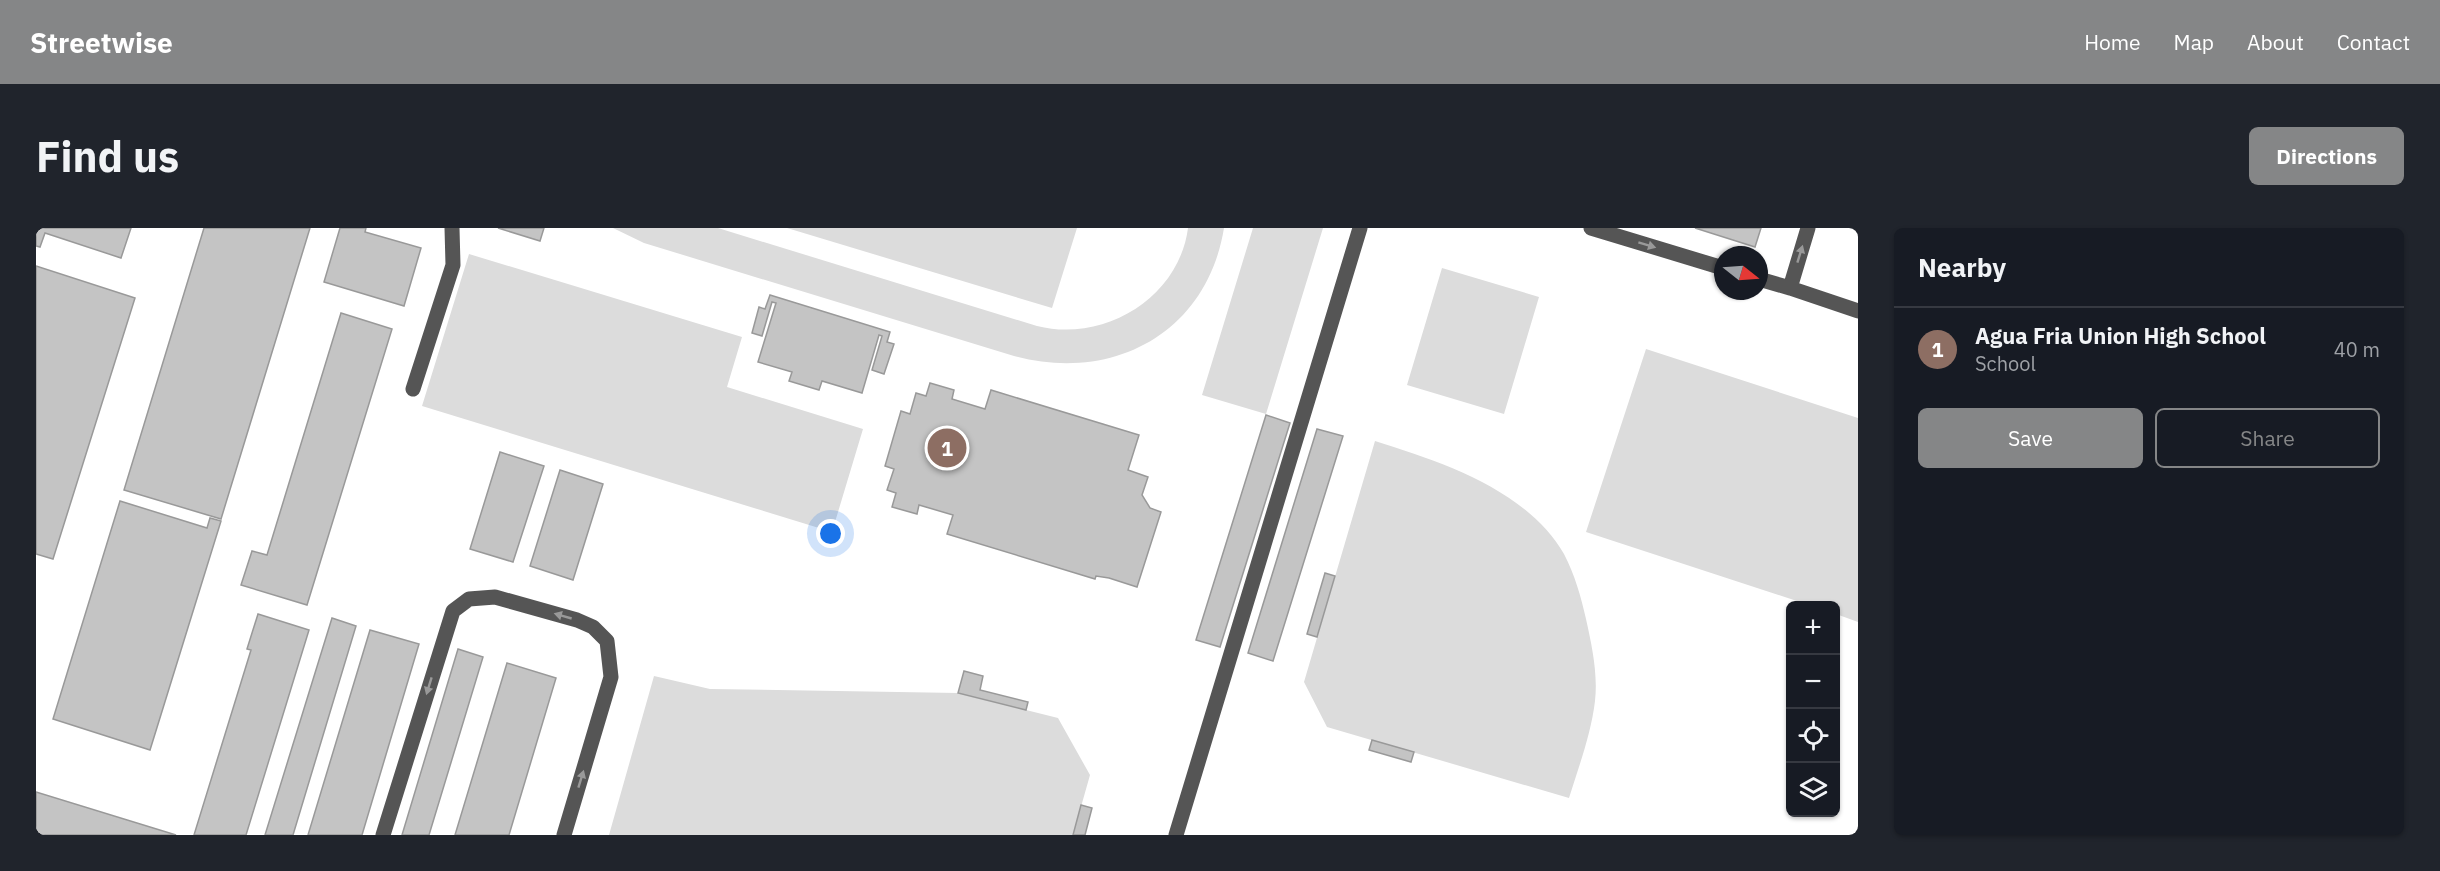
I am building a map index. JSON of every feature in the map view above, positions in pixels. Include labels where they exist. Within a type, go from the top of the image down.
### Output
[{"type":"lane","points":[[413,389],[453,265],[452,228]]},
{"type":"lane","points":[[1176,835],[1360,228]]},
{"type":"lane","points":[[1591,228],[1714,265]]},
{"type":"lane","points":[[1790,288],[1808,228]]},
{"type":"lane","points":[[1768,282],[1858,311]]},
{"type":"lane","points":[[383,835],[453,611],[469,599],[495,597],[577,620],[593,627],[607,641],[611,677],[564,835]]},
{"type":"shaded area","points":[[613,228],[718,228],[1037,326],[1062,330],[1088,328],[1112,321],[1134,310],[1154,294],[1170,275],[1182,253],[1188,228],[1224,228],[1214,265],[1198,296],[1176,322],[1150,342],[1119,355],[1086,362],[1051,363],[1014,356],[644,243]]},
{"type":"shaded area","points":[[787,228],[1077,228],[1052,308]]},
{"type":"shaded area","points":[[1253,228],[1323,228],[1266,414],[1202,395]]},
{"type":"shaded area","points":[[469,254],[742,337],[727,387],[863,429],[832,532],[422,406]]},
{"type":"shaded area","points":[[1442,268],[1539,297],[1504,414],[1407,385]]},
{"type":"shaded area","points":[[1646,349],[1858,418],[1858,622],[1840,615],[1840,601],[1797,601],[1586,532]]},
{"type":"shaded area","points":[[1375,441],[1428,459],[1481,481],[1528,512],[1548,532],[1564,554],[1580,594],[1596,681],[1591,726],[1569,798],[1327,727],[1304,682]]},
{"type":"shaded area","points":[[654,676],[710,689],[958,693],[1058,718],[1090,775],[1073,835],[609,835]]},
{"type":"building","points":[[36,228],[131,228],[121,258],[45,233],[40,247],[36,246]]},
{"type":"building","points":[[204,228],[310,228],[221,519],[124,490]]},
{"type":"building","points":[[340,228],[366,228],[365,232],[421,248],[404,306],[324,282]]},
{"type":"building","points":[[498,228],[544,228],[540,241]]},
{"type":"building","points":[[1695,228],[1761,228],[1755,246]]},
{"type":"building","points":[[36,266],[135,298],[53,559],[36,554]]},
{"type":"building","points":[[770,295],[890,332],[887,342],[894,344],[884,374],[872,370],[882,336],[879,335],[862,393],[822,381],[819,390],[789,381],[792,372],[758,362],[776,303],[772,302],[762,336],[752,333],[759,307],[765,309]]},
{"type":"building","points":[[341,313],[392,329],[307,605],[241,585],[252,551],[267,555]]},
{"type":"building","points":[[930,383],[954,390],[952,399],[985,409],[991,390],[1139,435],[1128,470],[1148,477],[1142,495],[1150,508],[1161,512],[1137,587],[1109,578],[1096,576],[1095,579],[947,534],[953,515],[919,505],[917,514],[892,507],[896,493],[887,490],[894,469],[885,466],[901,411],[910,414],[916,393],[926,396]]},
{"type":"building","points":[[1266,415],[1290,423],[1220,647],[1196,640]]},
{"type":"building","points":[[1317,429],[1343,436],[1273,661],[1248,653]]},
{"type":"building","points":[[500,452],[544,466],[513,562],[470,549]]},
{"type":"building","points":[[560,470],[603,484],[573,580],[530,566]]},
{"type":"building","points":[[120,501],[207,528],[210,518],[221,521],[150,750],[53,719]]},
{"type":"building","points":[[1325,573],[1335,576],[1317,637],[1307,634]]},
{"type":"building","points":[[258,614],[309,630],[246,835],[194,835],[251,650],[247,649]]},
{"type":"building","points":[[332,618],[356,626],[293,835],[265,835]]},
{"type":"building","points":[[370,630],[419,644],[362,835],[308,835]]},
{"type":"building","points":[[458,649],[483,657],[429,835],[402,835]]},
{"type":"building","points":[[507,663],[556,678],[509,835],[455,835]]},
{"type":"building","points":[[964,671],[983,676],[980,690],[1028,702],[1026,710],[958,693]]},
{"type":"building","points":[[1372,740],[1414,752],[1411,762],[1369,750]]},
{"type":"building","points":[[36,792],[176,835],[36,835]]},
{"type":"building","points":[[1081,805],[1092,808],[1085,835],[1073,835]]},
{"type":"place","name":"Agua Fria Union High School","points":[[947,448]]}]
